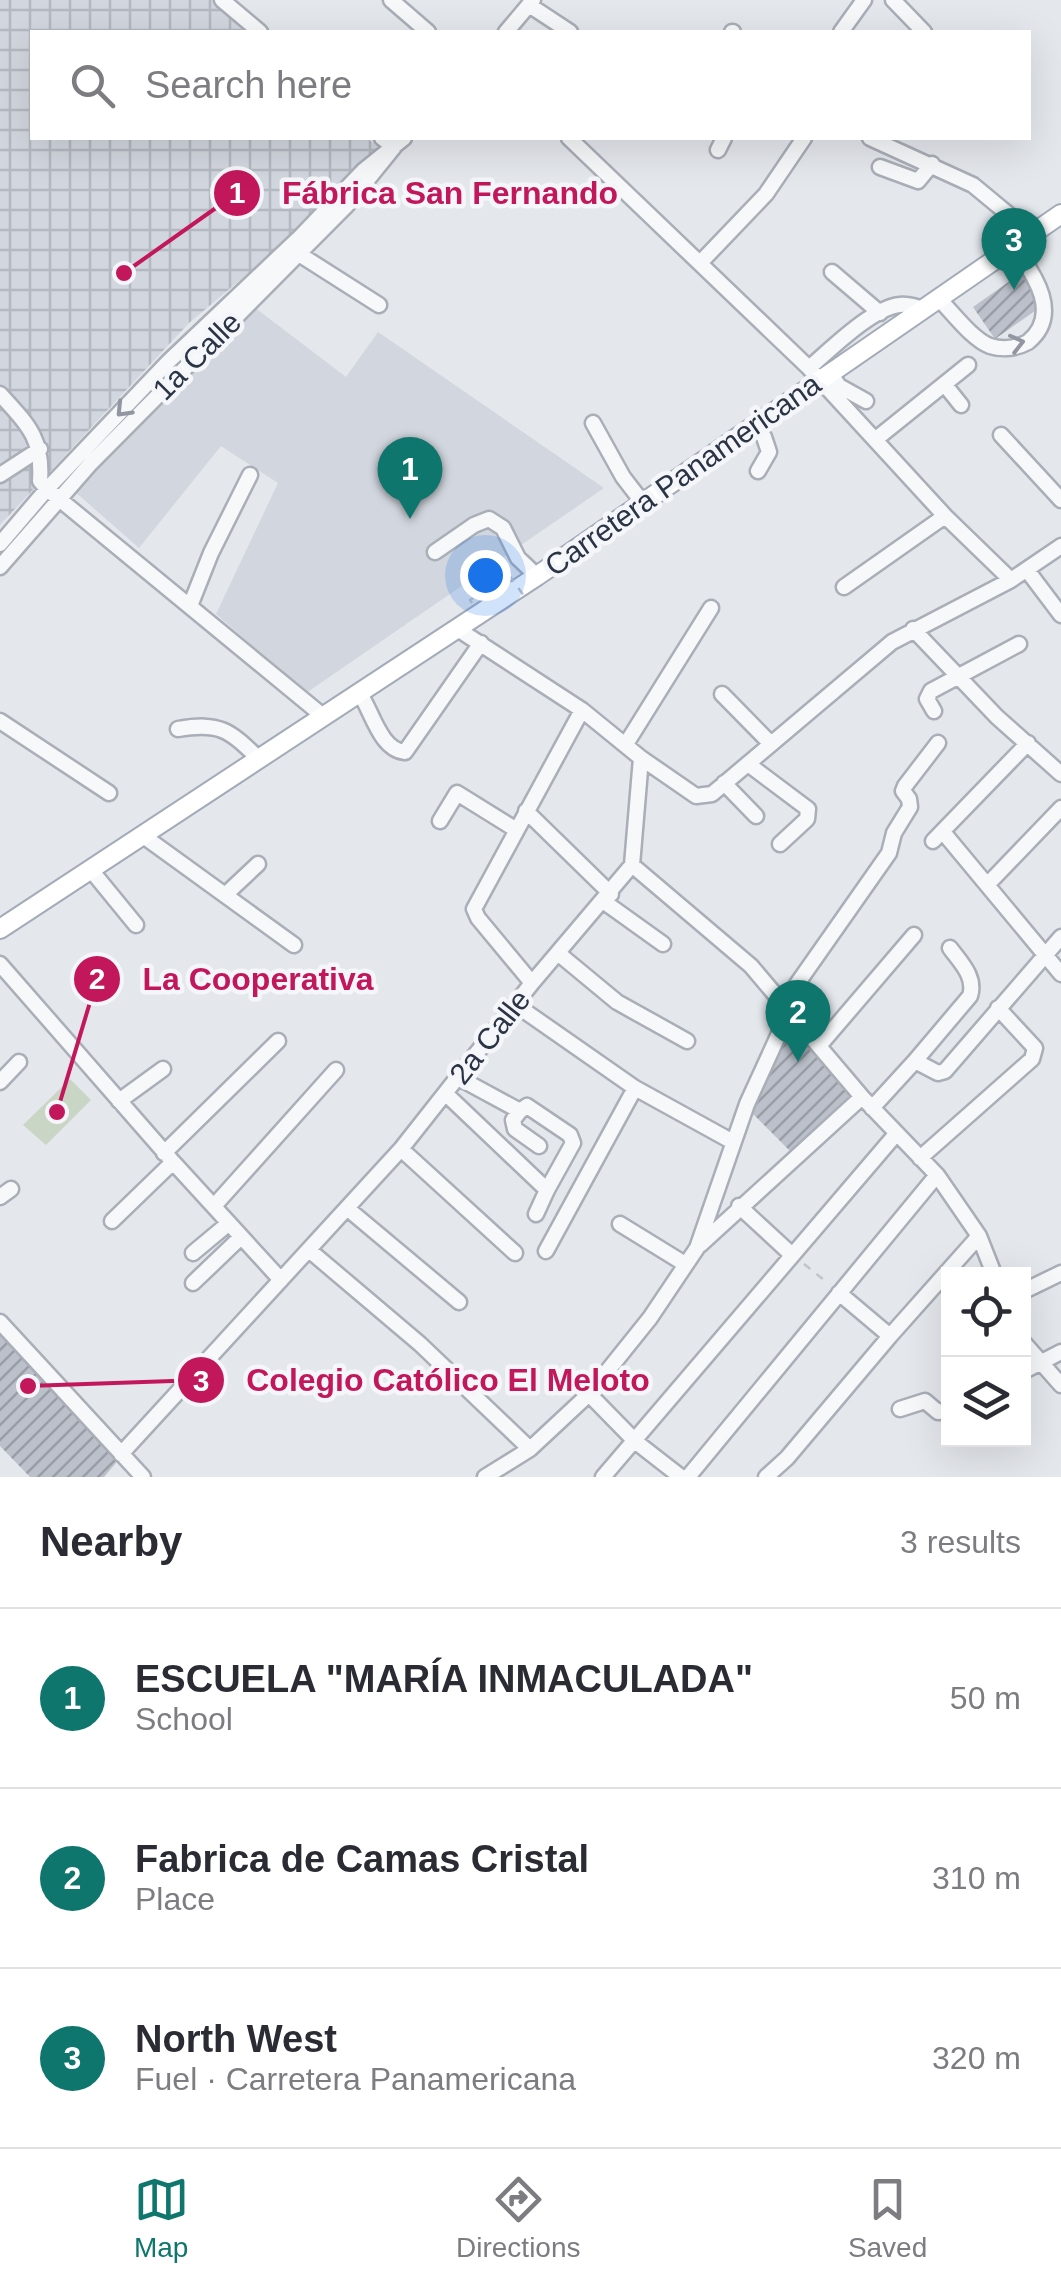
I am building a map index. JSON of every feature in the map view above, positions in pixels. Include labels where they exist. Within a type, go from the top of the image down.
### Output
[{"type":"main road","name":"Carretera Panamericana","points":[[0,928],[537,576],[755,426],[820,374],[931,304],[1061,214]]},
{"type":"street","points":[[222,0],[258,30]]},
{"type":"street","points":[[391,0],[426,30]]},
{"type":"street","points":[[842,30],[864,0]]},
{"type":"street","points":[[893,0],[922,30]]},
{"type":"street","points":[[508,30],[531,2],[567,30]]},
{"type":"street","points":[[570,140],[820,374],[945,516],[1010,580]]},
{"type":"street","points":[[700,263],[766,194],[803,140]]},
{"type":"street","points":[[875,140],[973,185],[1030,233]]},
{"type":"street","name":"1a Calle","points":[[0,567],[91,463],[372,179],[394,141]]},
{"type":"street","name":"1a Calle","points":[[0,544],[168,362],[300,238],[394,141]]},
{"type":"street","points":[[880,167],[918,181],[932,164]]},
{"type":"street","points":[[820,374],[854,330],[898,305],[931,304],[988,345],[1006,348],[1036,337],[1052,318],[1051,302],[1014,247]]},
{"type":"street","points":[[299,254],[380,305]]},
{"type":"street","points":[[832,272],[880,313]]},
{"type":"street","points":[[876,440],[968,365]]},
{"type":"street","points":[[820,374],[866,402]]},
{"type":"street","points":[[946,385],[961,405]]},
{"type":"street","points":[[0,394],[21,416],[40,449],[40,481],[47,489],[323,716]]},
{"type":"street","points":[[593,423],[623,477],[644,502]]},
{"type":"street","points":[[755,426],[769,452],[758,471]]},
{"type":"street","points":[[1001,435],[1061,500]]},
{"type":"street","points":[[0,475],[40,449]]},
{"type":"street","points":[[190,606],[210,553],[250,475]]},
{"type":"street","points":[[844,587],[945,516]]},
{"type":"street","points":[[436,552],[489,519],[502,528],[518,558],[537,576]]},
{"type":"street","points":[[456,628],[582,710],[696,796],[712,794],[873,656],[913,630],[1010,580],[1061,546]]},
{"type":"street","points":[[1027,570],[1061,615]]},
{"type":"street","points":[[626,744],[712,608]]},
{"type":"street","points":[[913,630],[957,678],[1061,774]]},
{"type":"street","points":[[359,692],[381,734],[395,751],[405,752],[480,644]]},
{"type":"street","points":[[934,712],[927,699],[930,691],[1019,644]]},
{"type":"street","points":[[722,694],[770,744]]},
{"type":"street","points":[[532,983],[474,909],[582,710]]},
{"type":"street","points":[[0,721],[108,793]]},
{"type":"street","points":[[178,729],[219,727],[234,734],[258,758]]},
{"type":"street","points":[[696,1248],[786,1008],[889,853],[894,833],[910,807],[905,786],[938,743]]},
{"type":"street","points":[[1028,743],[938,836],[988,884],[1061,974]]},
{"type":"street","points":[[641,758],[632,865],[752,966],[867,1102],[937,1175],[978,1236],[991,1267]]},
{"type":"street","points":[[748,764],[808,808],[807,819],[780,844]]},
{"type":"street","points":[[724,783],[756,816]]},
{"type":"street","points":[[440,821],[457,794],[515,828]]},
{"type":"street","points":[[988,884],[1061,808]]},
{"type":"street","points":[[526,812],[607,897],[664,944]]},
{"type":"street","points":[[142,835],[294,945]]},
{"type":"street","points":[[225,895],[258,864]]},
{"type":"street","name":"2a Calle","points":[[121,1454],[402,1148],[532,983],[632,865]]},
{"type":"street","points":[[91,870],[136,925]]},
{"type":"street","points":[[818,1046],[914,935]]},
{"type":"street","points":[[915,1061],[942,1072],[1061,937]]},
{"type":"street","points":[[485,1477],[530,1449],[589,1394],[650,1318],[696,1248],[739,1206],[915,1061],[970,996],[971,978],[950,948]]},
{"type":"street","points":[[559,954],[618,1002],[687,1042]]},
{"type":"street","points":[[0,964],[281,1280]]},
{"type":"street","points":[[516,1005],[635,1088],[733,1142]]},
{"type":"street","points":[[920,1158],[1032,1060],[1035,1048],[998,1008]]},
{"type":"street","points":[[112,1221],[278,1041]]},
{"type":"street","points":[[0,1082],[20,1062]]},
{"type":"street","points":[[119,1101],[163,1069]]},
{"type":"street","points":[[214,1206],[336,1070]]},
{"type":"street","points":[[459,1078],[520,1110]]},
{"type":"street","points":[[546,1251],[635,1088]]},
{"type":"street","points":[[446,1094],[546,1190]]},
{"type":"street","points":[[536,1214],[572,1139],[527,1106],[513,1120],[515,1128],[539,1146]]},
{"type":"street","points":[[603,1477],[896,1134]]},
{"type":"street","points":[[402,1148],[515,1252]]},
{"type":"street","points":[[589,1394],[636,1442],[685,1477],[937,1175]]},
{"type":"street","points":[[739,1206],[791,1254]]},
{"type":"street","points":[[348,1209],[459,1302]]},
{"type":"street","points":[[193,1253],[229,1224]]},
{"type":"street","points":[[620,1224],[685,1264]]},
{"type":"street","points":[[766,1477],[787,1458],[978,1236]]},
{"type":"street","points":[[193,1283],[242,1237]]},
{"type":"street","points":[[310,1250],[420,1344],[530,1449]]},
{"type":"street","points":[[1031,1288],[1061,1273]]},
{"type":"street","points":[[839,1292],[890,1336]]},
{"type":"street","points":[[0,1322],[144,1477]]},
{"type":"street","points":[[1031,1351],[1061,1385]]},
{"type":"street","points":[[1031,1367],[1061,1352]]},
{"type":"street","points":[[900,1410],[925,1401],[941,1412]]},
{"type":"path","points":[[485,590],[508,576],[526,600]]},
{"type":"path","points":[[791,1254],[839,1292]]},
{"type":"shaded area","points":[[0,0],[213,0],[248,30],[30,30],[30,140],[369,140],[378,147],[308,223],[189,323],[0,525]]},
{"type":"shaded area","points":[[254,307],[346,377],[378,332],[604,488],[306,693],[216,614],[278,483],[221,446],[139,548],[73,490]]},
{"type":"green space","points":[[70,1079],[91,1100],[46,1145],[23,1125]]},
{"type":"building","points":[[1021,273],[1042,306],[995,339],[973,307]]},
{"type":"building","points":[[789,1026],[858,1097],[794,1155],[748,1109]]},
{"type":"building","points":[[0,1326],[121,1457],[104,1477],[30,1477],[0,1446]]},
{"type":"place","name":"Fábrica San Fernando","points":[[124,273]]},
{"type":"place","name":"North West","points":[[1014,290]]},
{"type":"place","name":"ESCUELA \"MARÍA INMACULADA\"","points":[[410,519]]},
{"type":"place","name":"Fabrica de Camas Cristal","points":[[798,1062]]},
{"type":"place","name":"La Cooperativa","points":[[57,1112]]},
{"type":"place","name":"Colegio Católico El Meloto","points":[[28,1386]]}]
